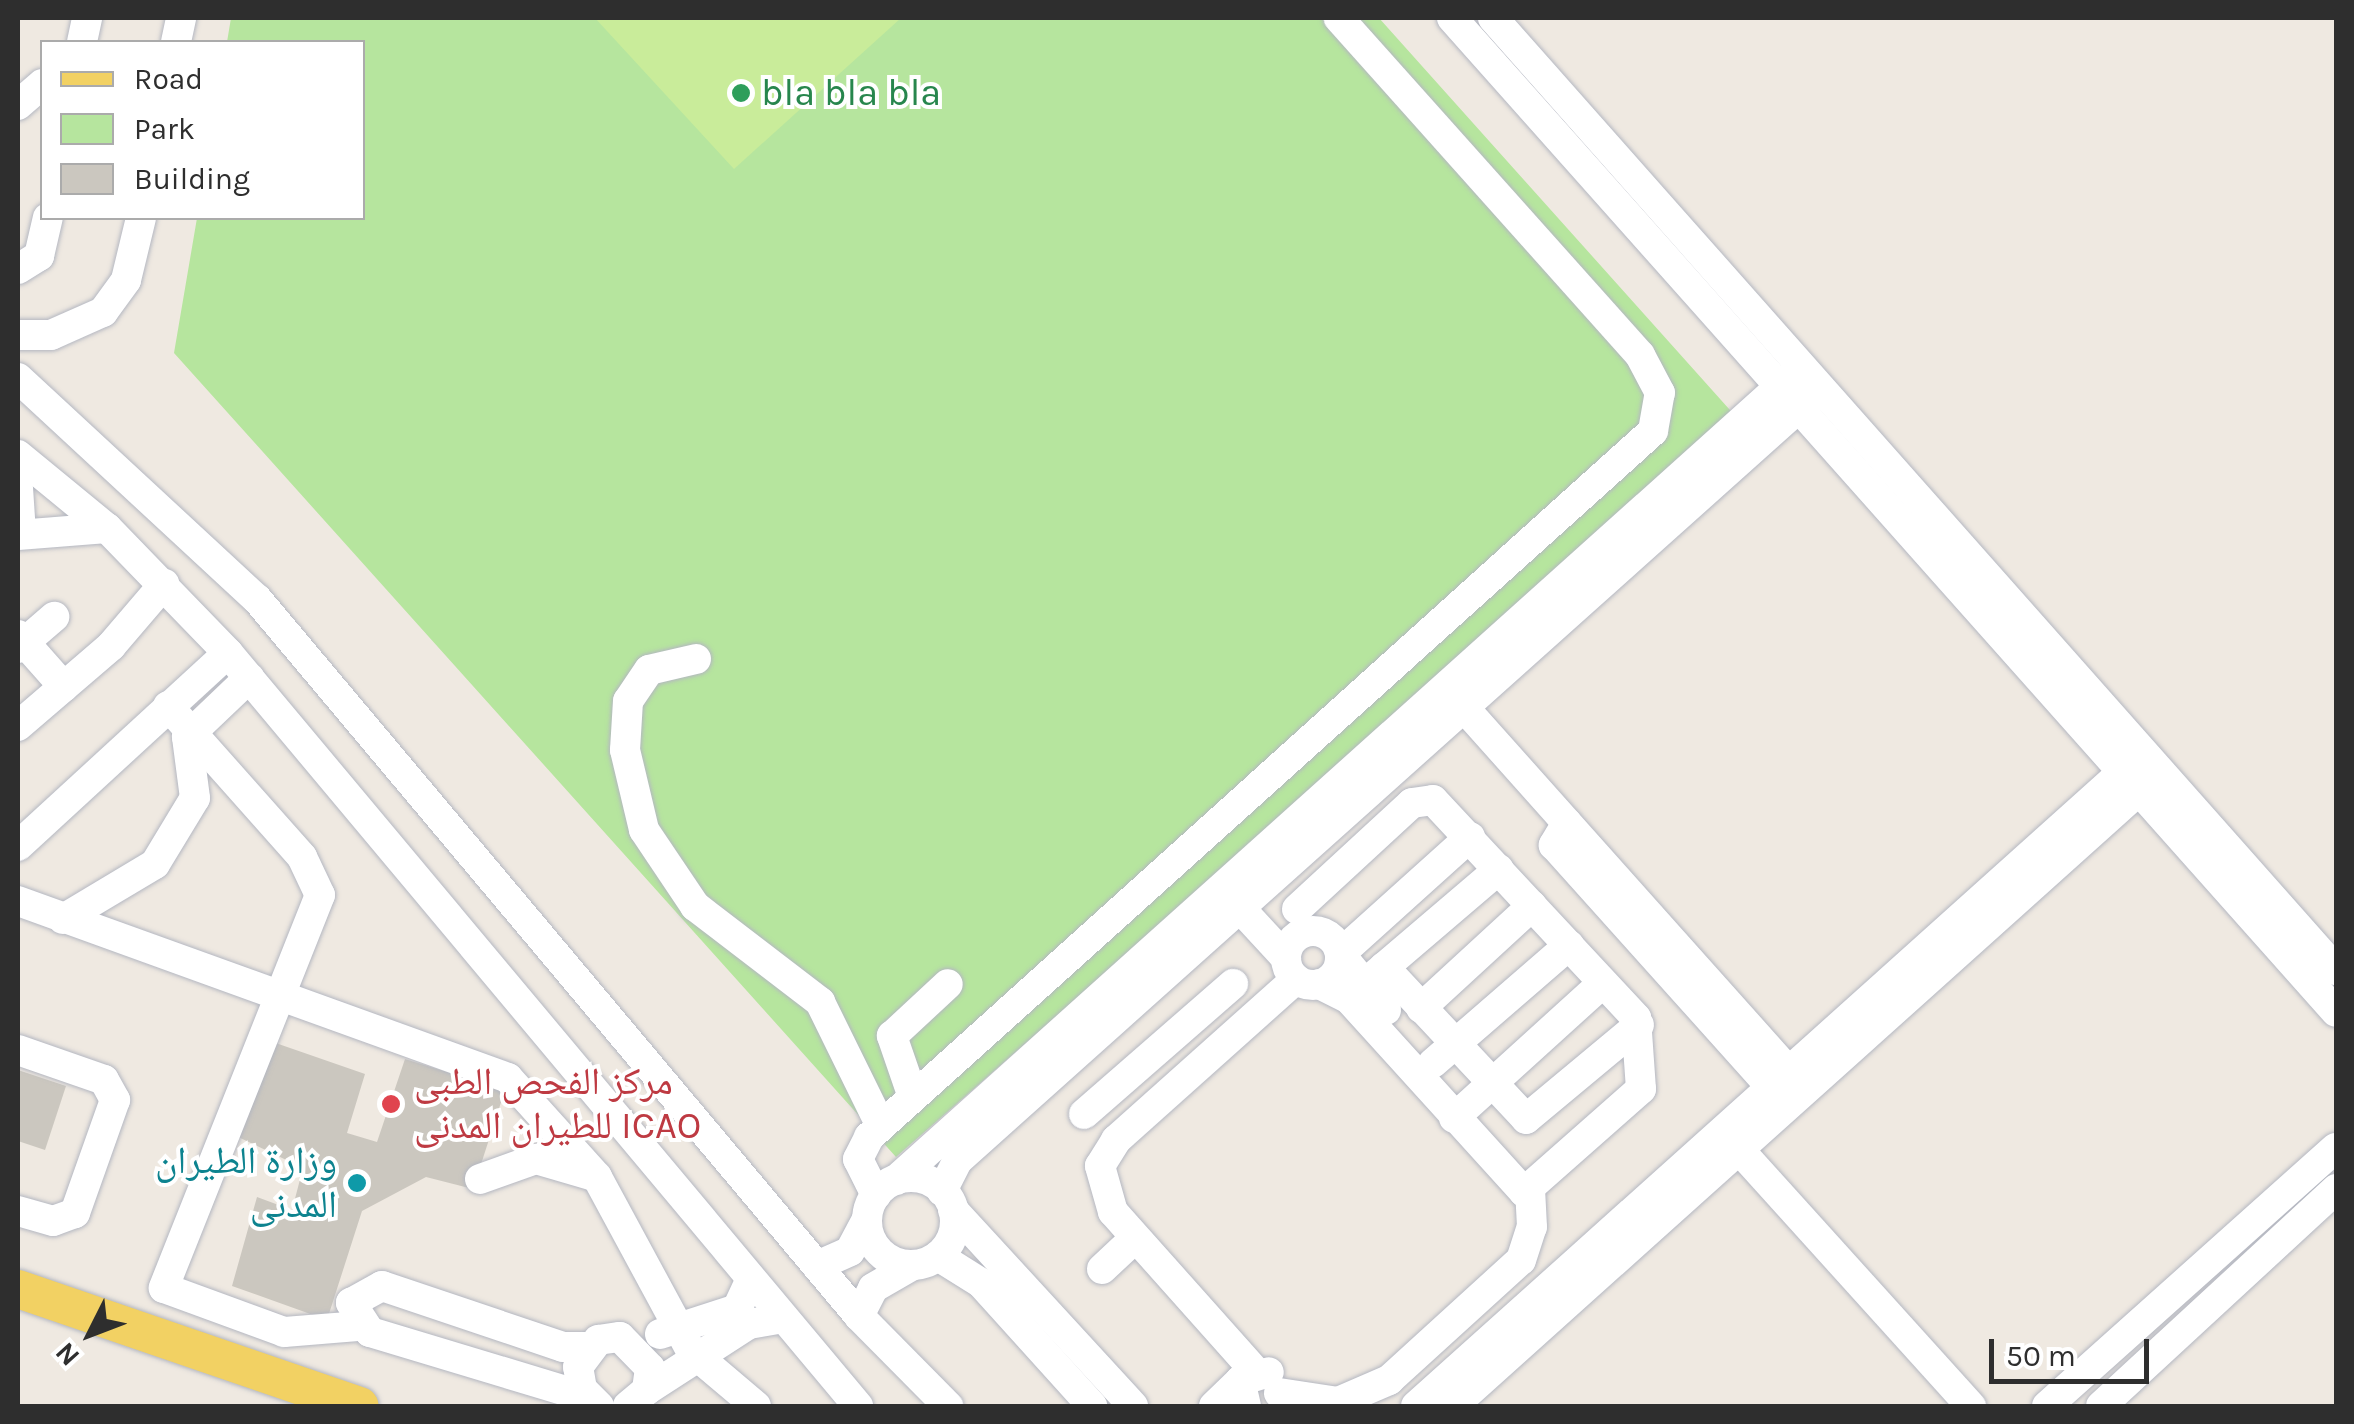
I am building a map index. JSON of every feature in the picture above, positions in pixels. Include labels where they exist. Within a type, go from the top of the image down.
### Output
[{"type":"main road","points":[[18,1289],[360,1406]]},
{"type":"street","points":[[1092,1406],[981,1283],[925,1261],[885,1257],[880,1198],[858,1159],[881,1126],[912,1097],[1653,431],[1660,393],[1640,355],[1339,18]]},
{"type":"street","points":[[1452,18],[1789,398],[2141,772],[2336,970]]},
{"type":"street","points":[[1493,18],[1814,375],[2336,1012]]},
{"type":"street","points":[[18,105],[40,86]]},
{"type":"street","points":[[18,269],[39,256],[48,220]]},
{"type":"street","points":[[140,220],[118,295],[51,336],[21,381],[257,599],[859,1316],[948,1406]]},
{"type":"street","points":[[18,335],[51,336]]},
{"type":"street","points":[[817,1266],[850,1251],[880,1198],[1231,898],[1814,375]]},
{"type":"street","points":[[18,454],[107,528],[228,652],[858,1406]]},
{"type":"street","points":[[18,488],[19,534],[107,528]]},
{"type":"street","points":[[18,726],[172,592]]},
{"type":"street","points":[[54,617],[20,642],[64,687]]},
{"type":"street","points":[[18,846],[228,652]]},
{"type":"street","points":[[696,659],[649,670],[628,700],[626,761],[644,830],[695,906],[820,1002],[881,1126]]},
{"type":"street","points":[[63,919],[155,864],[195,798],[185,744],[192,732],[249,678]]},
{"type":"street","points":[[1455,697],[1788,1083]]},
{"type":"street","points":[[168,706],[314,875],[315,919],[164,1288],[284,1332],[358,1326],[595,1402]]},
{"type":"street","points":[[1453,1406],[1788,1083],[2141,772]]},
{"type":"street","points":[[1301,974],[1292,941],[1308,920],[1416,800],[1438,802],[1640,1025],[1636,1097],[1535,1188]]},
{"type":"street","points":[[1247,1386],[1105,1201],[1099,1177],[1109,1147],[1301,974],[1340,954],[1470,837]]},
{"type":"street","points":[[1374,976],[1499,869]]},
{"type":"street","points":[[1214,1406],[1270,1372],[1276,1400],[1338,1402],[1389,1380],[1521,1260],[1532,1227],[1535,1188],[1472,1103],[1421,1008],[1340,954],[1262,870]]},
{"type":"street","points":[[859,1316],[873,1288],[925,1261],[952,1235],[948,1200],[958,1160],[1231,898]]},
{"type":"street","points":[[1231,898],[1301,974],[1349,999],[1472,1103],[1532,1118],[1640,1025]]},
{"type":"street","points":[[18,901],[508,1078],[597,1177],[697,1358],[756,1406]]},
{"type":"street","points":[[1421,1008],[1532,906]]},
{"type":"street","points":[[1444,1054],[1569,945]]},
{"type":"street","points":[[1374,976],[1444,1054]]},
{"type":"street","points":[[1472,1103],[1603,983]]},
{"type":"street","points":[[912,1097],[892,1036],[948,984]]},
{"type":"street","points":[[1084,1114],[1233,984]]},
{"type":"street","points":[[1208,1006],[1234,1034]]},
{"type":"street","points":[[18,1050],[104,1080],[115,1100],[75,1213],[54,1221],[18,1211]]},
{"type":"street","points":[[1118,1084],[1145,1114]]},
{"type":"street","points":[[1416,1406],[1730,1140]]},
{"type":"street","points":[[1730,1140],[1971,1406]]},
{"type":"street","points":[[2047,1406],[2336,1148]]},
{"type":"street","points":[[480,1179],[536,1159],[597,1177]]},
{"type":"street","points":[[880,1198],[921,1179],[948,1200],[1133,1406]]},
{"type":"street","points":[[2101,1406],[2336,1189]]},
{"type":"street","points":[[1102,1269],[1136,1238]]},
{"type":"street","points":[[358,1326],[351,1303],[382,1286],[563,1347],[589,1347],[609,1337],[632,1340],[737,1309],[750,1278]]},
{"type":"street","points":[[637,1398],[757,1320],[783,1318]]},
{"type":"street","points":[[632,1340],[650,1368],[637,1398]]},
{"type":"street","points":[[884,1344],[918,1406]]},
{"type":"street","points":[[589,1347],[578,1378],[595,1402]]},
{"type":"green space","points":[[231,18],[1379,18],[1738,419],[896,1157],[174,353],[197,220],[365,220],[365,40],[227,40]]},
{"type":"green space","name":"bla bla bla","points":[[595,18],[901,18],[734,169]]},
{"type":"building","name":"وزارة الطيران المدنى","points":[[267,1040],[365,1074],[347,1133],[377,1142],[405,1059],[505,1090],[473,1189],[426,1177],[362,1211],[327,1320],[232,1286],[257,1197],[292,1210],[303,1168],[232,1134]]},
{"type":"building","points":[[18,1070],[66,1086],[45,1150],[18,1141]]},
{"type":"place","name":"bla bla bla","points":[[741,93]]},
{"type":"place","name":"مركز الفحص الطبى للطيران المدنى ICAO","points":[[391,1104]]},
{"type":"place","name":"وزارة الطيران المدنى","points":[[357,1183]]}]
